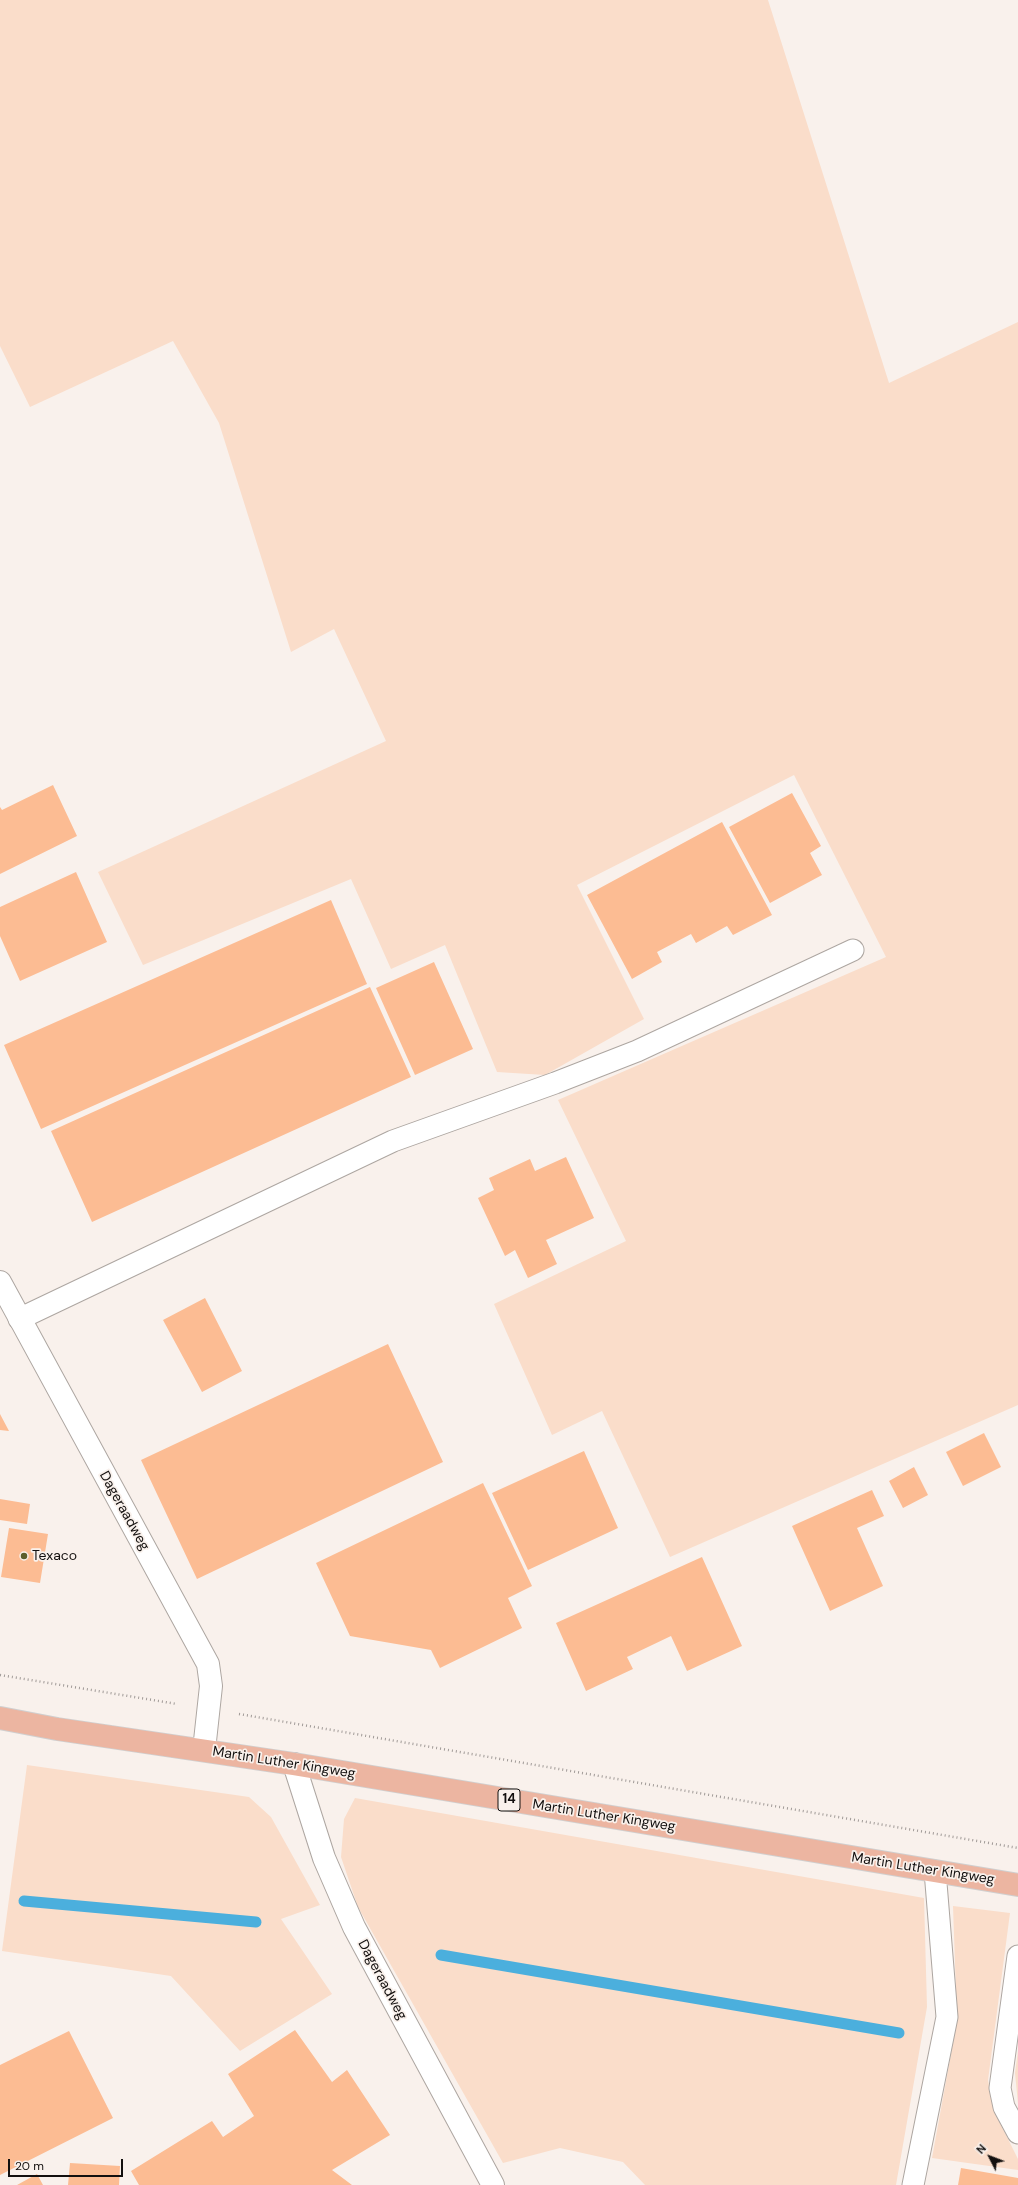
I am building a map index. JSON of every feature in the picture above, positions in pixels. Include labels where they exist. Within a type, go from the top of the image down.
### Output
[{"type":"main road","name":"Martin Luther Kingweg","points":[[0,1718],[57,1729],[294,1764],[1018,1885]]},
{"type":"street","name":"Dageraadweg","points":[[0,1282],[208,1664],[211,1686],[204,1750]]},
{"type":"street","name":"Dageraadweg","points":[[294,1764],[324,1858],[354,1927],[493,2185]]},
{"type":"lane","points":[[19,1319],[393,1141],[555,1083],[637,1051],[853,950]]},
{"type":"lane","points":[[913,2185],[947,2017],[935,1871]]},
{"type":"lane","points":[[1018,1956],[1000,2088],[1004,2107],[1018,2133]]},
{"type":"path","points":[[0,1674],[1018,1848]]},
{"type":"shaded area","points":[[0,0],[768,0],[889,383],[1018,322],[1018,1405],[670,1557],[602,1411],[552,1435],[494,1304],[626,1241],[558,1100],[886,957],[794,775],[577,885],[644,1019],[545,1075],[497,1072],[445,945],[391,969],[351,879],[143,965],[98,872],[386,741],[334,629],[291,652],[219,423],[173,341],[30,407],[0,346]]},
{"type":"shaded area","points":[[27,1765],[249,1797],[271,1817],[320,1905],[281,1919],[332,1994],[240,2051],[171,1976],[2,1951]]},
{"type":"shaded area","points":[[355,1798],[924,1898],[927,2007],[896,2185],[645,2185],[623,2162],[560,2148],[503,2163],[358,1907],[341,1857],[344,1819]]},
{"type":"shaded area","points":[[953,1906],[1010,1913],[988,2080],[994,2111],[1018,2159],[1018,2170],[932,2158],[957,2021]]},
{"type":"shaded area","points":[[1018,2051],[1018,2104],[1015,2073]]},
{"type":"building","points":[[53,785],[77,836],[0,874],[0,807],[2,810]]},
{"type":"building","points":[[792,793],[821,846],[810,853],[822,875],[770,903],[729,827]]},
{"type":"building","points":[[722,822],[772,915],[733,935],[727,926],[696,943],[691,934],[657,952],[662,962],[632,979],[587,895]]},
{"type":"building","points":[[76,872],[107,942],[20,981],[0,936],[0,907]]},
{"type":"building","points":[[331,900],[367,984],[41,1129],[4,1045]]},
{"type":"building","points":[[434,962],[473,1049],[415,1075],[376,988]]},
{"type":"building","points":[[370,987],[411,1077],[92,1222],[51,1131]]},
{"type":"building","points":[[566,1157],[594,1218],[546,1240],[557,1264],[528,1278],[515,1250],[505,1256],[478,1198],[494,1190],[489,1178],[530,1159],[535,1171]]},
{"type":"building","points":[[205,1298],[242,1371],[202,1392],[163,1320]]},
{"type":"building","points":[[388,1344],[443,1462],[197,1579],[141,1460]]},
{"type":"building","points":[[0,1414],[9,1431],[0,1430]]},
{"type":"building","points":[[984,1433],[1001,1467],[963,1486],[946,1452]]},
{"type":"building","points":[[584,1451],[618,1528],[528,1570],[492,1493]]},
{"type":"building","points":[[914,1467],[928,1495],[903,1508],[889,1481]]},
{"type":"building","points":[[483,1483],[532,1586],[508,1598],[522,1628],[440,1668],[431,1650],[350,1636],[316,1563]]},
{"type":"building","points":[[872,1490],[884,1516],[857,1528],[883,1586],[830,1611],[792,1526]]},
{"type":"building","points":[[0,1499],[30,1504],[27,1524],[0,1520]]},
{"type":"building","name":"Texaco","points":[[9,1528],[48,1534],[40,1583],[1,1577]]},
{"type":"building","points":[[702,1557],[742,1646],[687,1671],[671,1636],[627,1657],[633,1669],[586,1691],[556,1623]]},
{"type":"building","points":[[295,2030],[332,2082],[347,2070],[390,2135],[332,2170],[352,2185],[139,2185],[131,2171],[212,2121],[223,2137],[254,2116],[228,2074]]},
{"type":"building","points":[[69,2031],[113,2118],[0,2175],[0,2065]]},
{"type":"building","points":[[70,2163],[120,2166],[119,2185],[68,2185]]},
{"type":"building","points":[[961,2168],[1018,2178],[1018,2185],[958,2185]]},
{"type":"building","points":[[37,2174],[43,2185],[17,2185]]},
{"type":"waterway","points":[[24,1901],[256,1922]]},
{"type":"waterway","points":[[441,1955],[899,2033]]},
{"type":"place","name":"Texaco","points":[[24,1556]]}]
